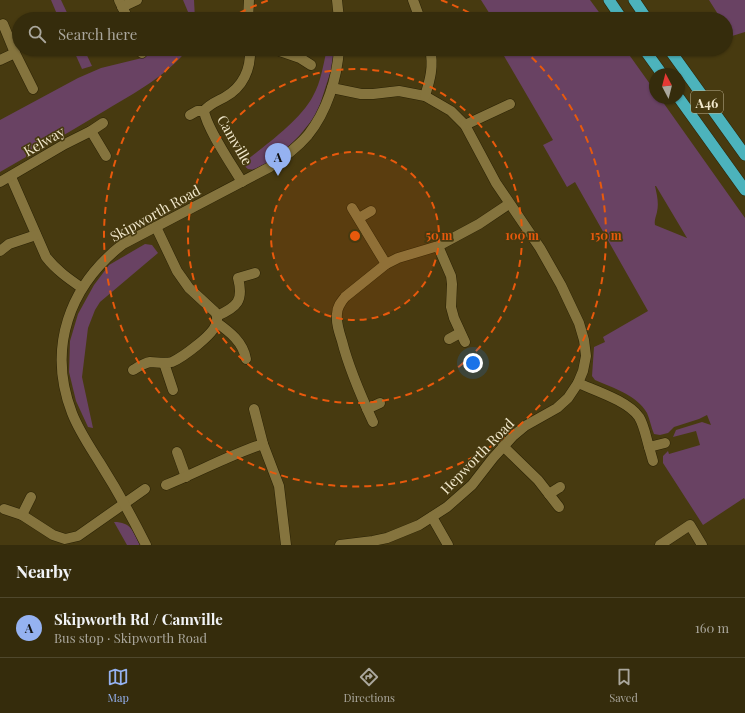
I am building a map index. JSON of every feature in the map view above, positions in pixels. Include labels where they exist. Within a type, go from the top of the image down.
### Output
[{"type":"highway","points":[[609,0],[617,12]]},
{"type":"highway","points":[[634,0],[642,12]]},
{"type":"highway","points":[[649,56],[658,68]]},
{"type":"highway","name":"A46","points":[[674,56],[745,155]]},
{"type":"highway","name":"A46","points":[[683,104],[745,190]]},
{"type":"street","points":[[121,3],[137,0]]},
{"type":"street","points":[[248,12],[249,0]]},
{"type":"street","points":[[337,0],[338,12]]},
{"type":"street","points":[[412,0],[417,12]]},
{"type":"street","points":[[3,24],[12,44]]},
{"type":"street","points":[[0,60],[12,55]]},
{"type":"street","points":[[17,56],[33,89]]},
{"type":"street","name":"Camville","points":[[190,115],[197,111],[204,111],[207,107],[229,95],[240,84],[247,71],[250,56]]},
{"type":"street","points":[[304,56],[311,65]]},
{"type":"street","name":"Skipworth Road","points":[[146,545],[135,522],[80,431],[72,413],[65,389],[62,351],[64,334],[71,311],[82,288],[98,266],[123,244],[270,167],[291,152],[307,136],[319,119],[332,88],[338,56]]},
{"type":"street","points":[[425,96],[432,72],[431,56]]},
{"type":"street","name":"Hepworth Road","points":[[332,88],[361,94],[399,91],[425,96],[451,111],[465,125],[496,183],[552,267],[579,323],[584,340],[586,356],[583,371],[578,383],[568,398],[557,408],[525,426],[503,446],[472,485],[448,507],[412,528],[387,538],[340,545]]},
{"type":"street","points":[[465,125],[510,104]]},
{"type":"street","name":"Camville","points":[[204,111],[205,117],[242,182]]},
{"type":"street","name":"Kelway","points":[[0,182],[11,177],[65,144],[103,124]]},
{"type":"street","points":[[91,131],[106,156]]},
{"type":"street","points":[[11,177],[42,248],[52,265],[82,288]]},
{"type":"street","points":[[372,422],[345,354],[337,322],[337,312],[340,304],[345,298],[386,264],[398,258],[438,246],[478,224],[509,204]]},
{"type":"street","points":[[352,208],[386,264]]},
{"type":"street","points":[[359,218],[370,211]]},
{"type":"street","points":[[156,227],[177,271],[189,288],[215,312],[217,319],[240,343],[246,359]]},
{"type":"street","points":[[0,251],[9,244],[36,235]]},
{"type":"street","points":[[438,246],[451,276],[451,307],[460,333],[465,342]]},
{"type":"street","points":[[133,370],[148,362],[171,362],[182,357],[199,344],[213,330],[217,319],[238,302],[241,294],[238,278],[255,273]]},
{"type":"street","points":[[449,339],[460,333]]},
{"type":"street","points":[[164,363],[173,390]]},
{"type":"street","points":[[578,383],[623,402],[639,417],[653,461]]},
{"type":"street","points":[[367,409],[380,403]]},
{"type":"street","points":[[254,409],[263,444],[279,486],[286,545]]},
{"type":"street","points":[[649,447],[665,443]]},
{"type":"street","points":[[166,485],[239,452],[263,444]]},
{"type":"street","points":[[503,446],[538,480],[559,507]]},
{"type":"street","points":[[177,452],[186,477]]},
{"type":"street","points":[[549,494],[560,487]]},
{"type":"street","points":[[4,509],[22,515],[53,535],[66,538],[78,536],[146,489]]},
{"type":"street","points":[[22,515],[31,497]]},
{"type":"street","points":[[432,517],[448,545]]},
{"type":"street","points":[[660,545],[690,525],[702,545]]},
{"type":"shaded area","points":[[51,0],[61,0],[67,12],[56,12]]},
{"type":"shaded area","points":[[183,0],[194,0],[195,12],[188,12]]},
{"type":"shaded area","points":[[481,0],[590,0],[599,12],[489,12]]},
{"type":"shaded area","points":[[709,0],[745,0],[745,32],[733,36],[733,12],[717,12]]},
{"type":"shaded area","points":[[76,56],[87,56],[92,66],[82,69]]},
{"type":"shaded area","points":[[146,56],[182,56],[160,76],[139,90],[0,172],[0,120],[78,78],[101,68]]},
{"type":"shaded area","points":[[326,56],[333,56],[332,67],[317,114],[299,136],[277,158],[255,170],[248,169],[242,164],[281,133],[300,115],[313,96],[322,73]]},
{"type":"shaded area","points":[[504,56],[630,56],[649,83],[649,104],[664,104],[745,218],[745,500],[744,498],[703,525],[663,463],[663,456],[668,451],[669,454],[700,445],[696,431],[673,437],[676,430],[702,422],[711,425],[707,415],[674,427],[668,433],[660,435],[654,434],[647,413],[637,401],[617,389],[595,380],[592,376],[594,347],[605,342],[603,337],[648,311],[575,182],[567,187],[543,145],[553,140]],"holes":[[[656,186],[687,238],[655,225],[658,205]]]},
{"type":"shaded area","points":[[145,244],[152,245],[158,253],[100,302],[88,328],[82,377],[93,428],[88,427],[76,401],[69,372],[70,341],[78,314],[94,285],[109,265]]},
{"type":"shaded area","points":[[114,522],[120,522],[131,528],[140,545],[127,545]]},
{"type":"place","name":"Skipworth Rd / Camville","points":[[278,176]]}]
